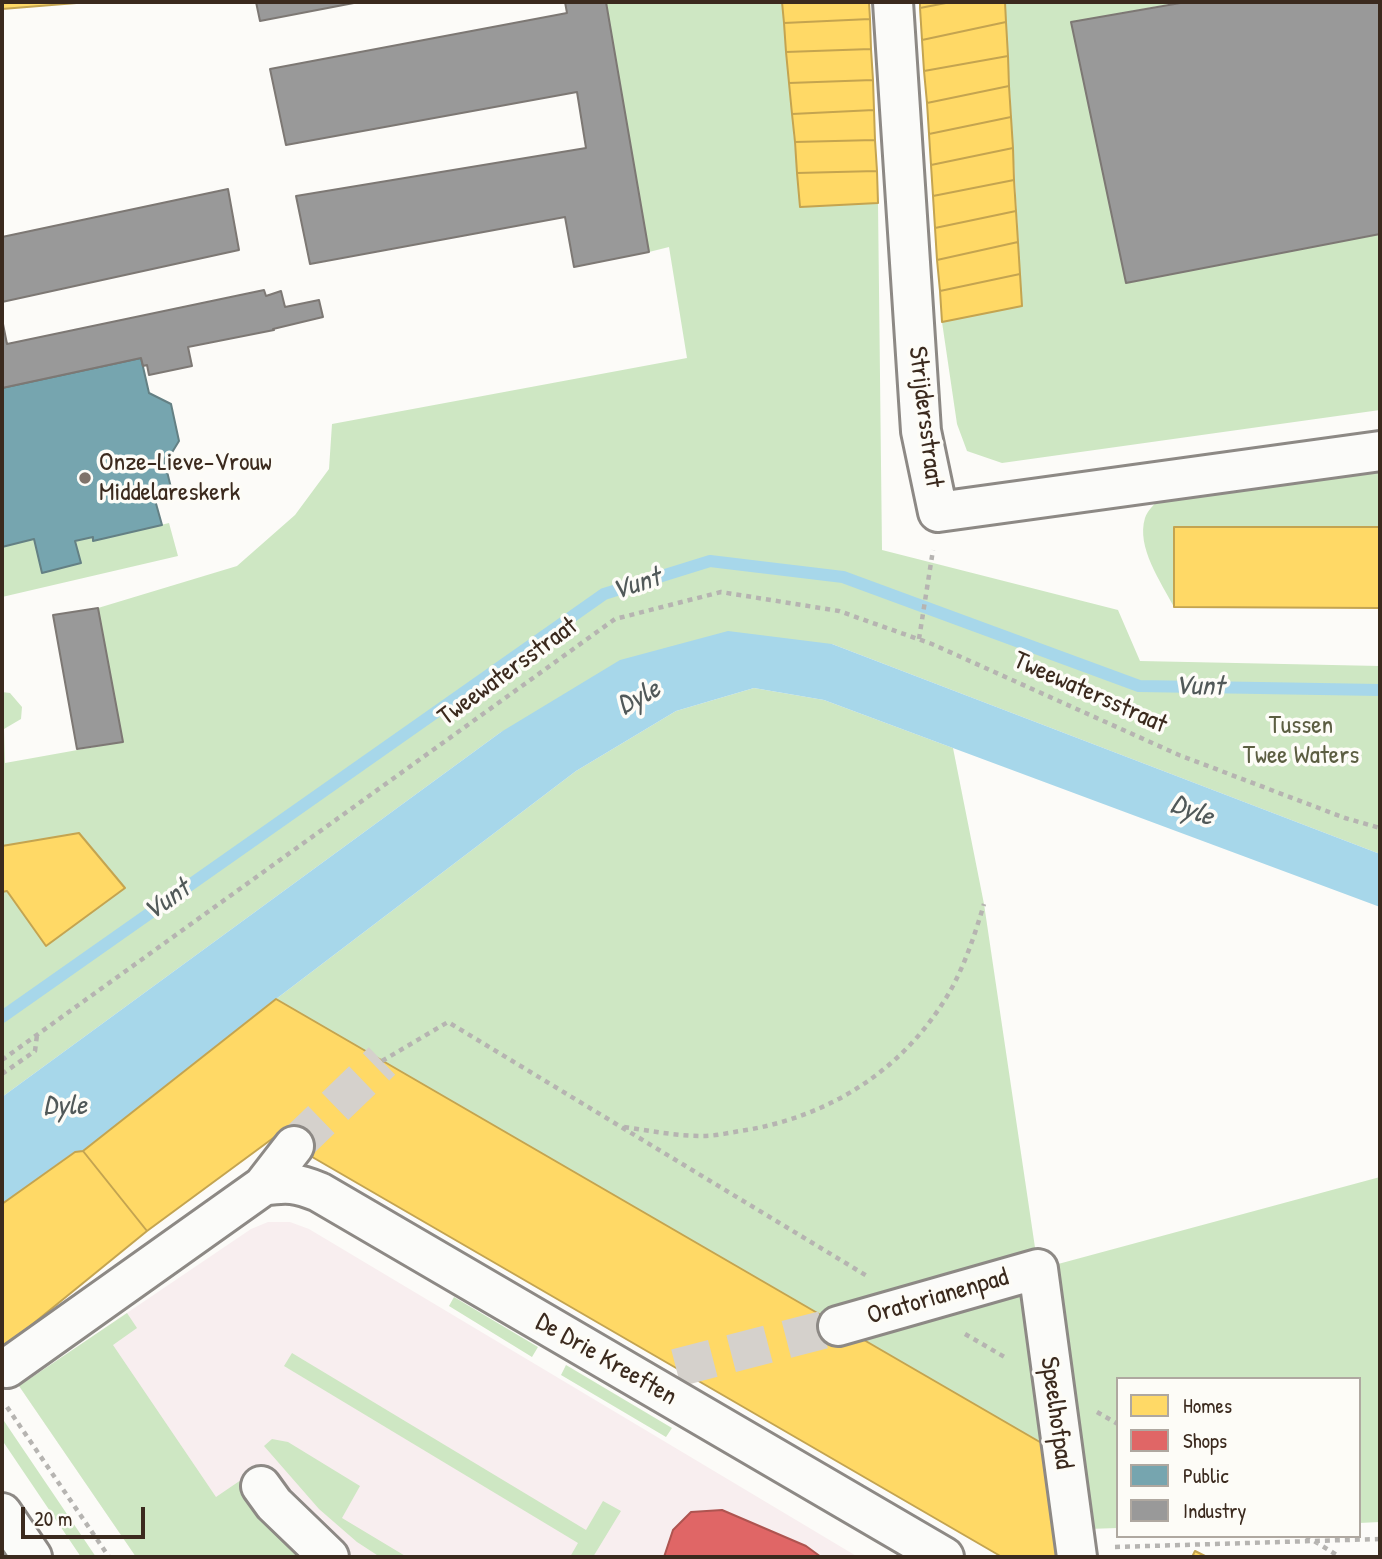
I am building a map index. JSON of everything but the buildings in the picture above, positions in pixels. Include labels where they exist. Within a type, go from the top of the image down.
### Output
[{"type":"street","name":"Strijdersstraat","points":[[893,2],[921,431],[938,512],[1380,451]]},
{"type":"street","points":[[5,1384],[263,1186],[294,1146]]},
{"type":"street","name":"De Drie Kreeften","points":[[263,1186],[297,1183],[319,1192],[944,1557]]},
{"type":"street","name":"Oratorianenpad","points":[[838,1325],[1038,1269]]},
{"type":"street","name":"Speelhofpad","points":[[1038,1269],[1077,1553]]},
{"type":"street","points":[[641,1380],[676,1368]]},
{"type":"street","points":[[261,1486],[274,1504],[329,1557]]},
{"type":"street","points":[[2,1513],[32,1557]]},
{"type":"path","points":[[919,639],[932,563]]},
{"type":"path","name":"Tweewatersstraat","points":[[2,1060],[615,619],[721,593],[839,611],[919,639],[1180,755],[1345,818],[1380,828]]},
{"type":"path","points":[[620,1126],[663,1134],[706,1136],[769,1127],[834,1103],[887,1067],[912,1044],[935,1014],[962,967],[985,904]]},
{"type":"path","points":[[382,1061],[448,1022],[915,1305],[1116,1423]]},
{"type":"path","name":"Tweewatersstraat","points":[[2,1074],[35,1051],[37,1034]]},
{"type":"path","points":[[5,1384],[108,1557]]},
{"type":"path","points":[[1309,1538],[1340,1557]]},
{"type":"path","points":[[1077,1553],[1380,1539]]},
{"type":"shaded area","points":[[268,1222],[290,1222],[309,1229],[858,1557],[136,1557],[19,1386],[251,1229]]},
{"type":"green space","name":"Tussen Twee Waters","points":[[606,2],[782,2],[800,207],[878,203],[882,550],[1118,610],[1140,661],[1380,666],[1380,854],[832,644],[501,732],[2,1097],[2,892],[7,891],[46,945],[125,888],[79,833],[2,846],[2,692],[10,693],[22,707],[21,719],[4,729],[5,763],[122,742],[98,608],[237,566],[295,515],[329,469],[332,424],[687,358],[669,247],[649,252]]},
{"type":"green space","points":[[1005,2],[1181,2],[1071,22],[1126,283],[1380,234],[1380,410],[1002,463],[967,451],[957,424],[942,322],[1022,305]]},
{"type":"green space","points":[[1380,465],[1380,527],[1174,527],[1174,607],[1151,564],[1144,541],[1145,518],[1158,500]]},
{"type":"green space","points":[[169,523],[178,556],[2,597],[2,547],[34,539],[43,572],[80,563],[75,541],[93,537],[94,541]]},
{"type":"green space","points":[[754,688],[824,700],[953,748],[984,904],[1037,1261],[824,1317],[276,999],[576,771],[676,711]]},
{"type":"green space","points":[[1380,1177],[1380,1522],[1361,1523],[1361,1377],[1116,1377],[1116,1528],[1087,1529],[1047,1267]]},
{"type":"green space","points":[[1025,1292],[1045,1445],[856,1335]]},
{"type":"green space","points":[[454,1297],[538,1347],[532,1357],[449,1306]]},
{"type":"green space","points":[[127,1313],[137,1328],[113,1345],[216,1497],[241,1480],[279,1535],[302,1557],[136,1557],[19,1386]]},
{"type":"green space","points":[[292,1353],[586,1530],[603,1501],[621,1511],[593,1557],[570,1557],[578,1543],[284,1366]]},
{"type":"green space","points":[[566,1365],[672,1428],[666,1437],[561,1375]]},
{"type":"green space","points":[[2,1418],[96,1557],[81,1557],[2,1440]]},
{"type":"green space","points":[[272,1439],[288,1442],[360,1486],[342,1518],[407,1557],[380,1557],[357,1542],[319,1509],[264,1446]]},
{"type":"water","name":"Dyle","points":[[728,631],[832,644],[1380,854],[1380,907],[824,700],[754,688],[676,711],[576,771],[276,999],[83,1151],[74,1152],[2,1204],[2,1097],[501,732],[620,660]]},
{"type":"waterway","name":"Vunt","points":[[2,1017],[604,594],[710,561],[843,577],[1139,686],[1380,690]]},
{"type":"tunnel","points":[[294,1146],[382,1061]]},
{"type":"tunnel","points":[[676,1368],[838,1326]]},
{"type":"place","name":"Onze-Lieve-Vrouw Middelareskerk","points":[[85,478]]}]
